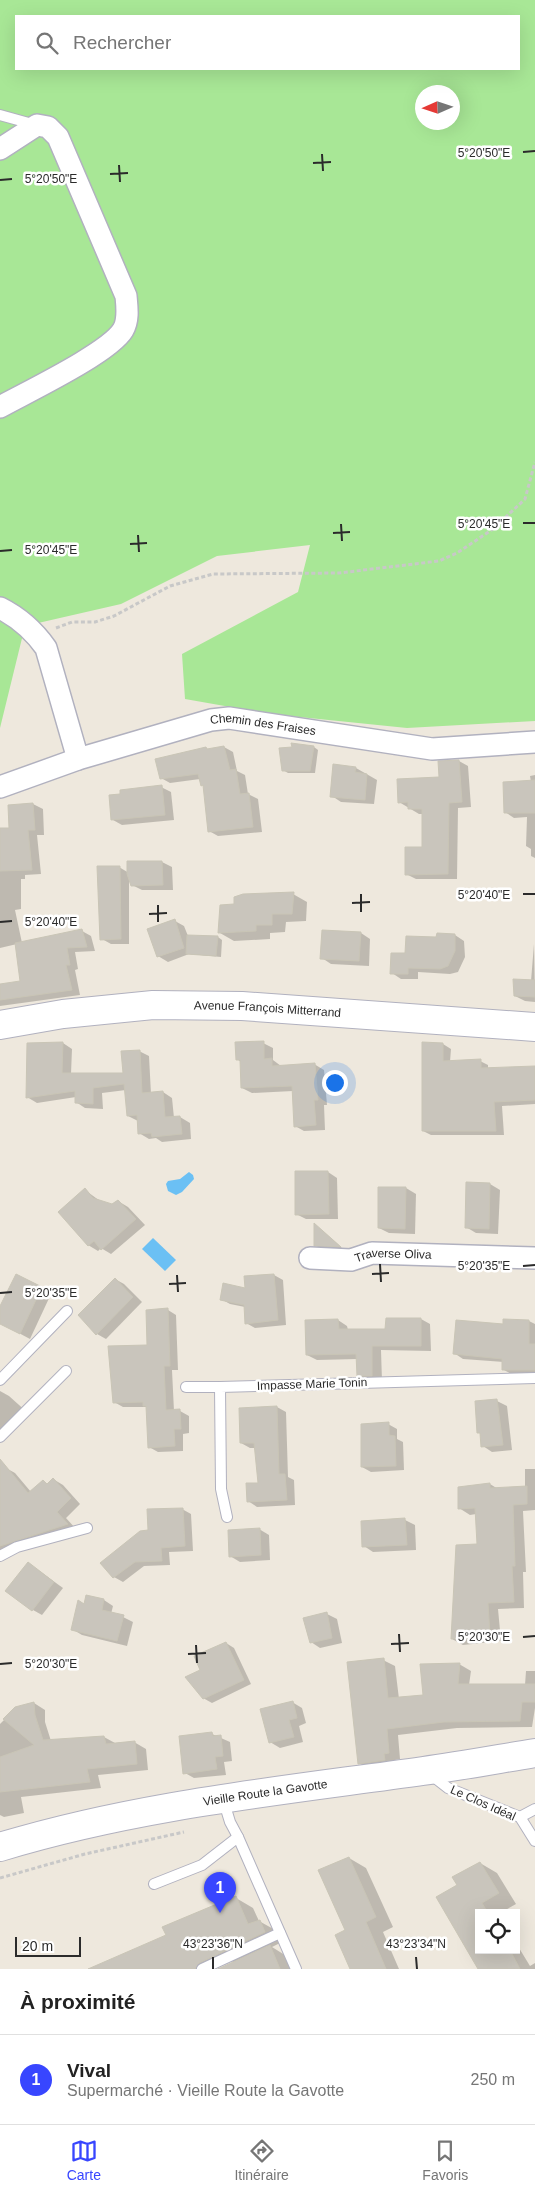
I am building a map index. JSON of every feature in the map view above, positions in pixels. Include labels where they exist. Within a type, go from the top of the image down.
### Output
[{"type":"street","points":[[0,149],[36,125],[48,127],[58,137],[126,296],[128,314],[123,330],[105,348],[0,407]]},
{"type":"street","points":[[0,608],[12,614],[39,638],[46,648],[78,759]]},
{"type":"street","name":"Chemin des Fraises","points":[[0,787],[78,759],[211,720],[229,718],[432,749],[535,742]]},
{"type":"street","name":"Avenue François Mitterrand","points":[[0,1025],[63,1014],[153,1005],[242,1006],[535,1027]]},
{"type":"street","name":"Traverse Oliva","points":[[310,1258],[351,1260],[372,1253],[535,1258]]},
{"type":"street","name":"Vieille Route la Gavotte","points":[[0,1847],[77,1825],[223,1798],[425,1771],[535,1753]]},
{"type":"lane","points":[[0,116],[36,125]]},
{"type":"lane","points":[[0,1380],[67,1311]]},
{"type":"lane","points":[[0,1437],[66,1371]]},
{"type":"lane","name":"Impasse Marie Tonin","points":[[186,1387],[535,1378]]},
{"type":"lane","points":[[220,1387],[221,1489],[228,1517]]},
{"type":"lane","points":[[0,1556],[17,1547],[87,1528]]},
{"type":"lane","name":"Le Clos Idéal","points":[[425,1771],[448,1788],[520,1818],[535,1841]]},
{"type":"lane","points":[[223,1798],[230,1822],[296,1969]]},
{"type":"lane","points":[[520,1818],[535,1809]]},
{"type":"lane","points":[[154,1884],[202,1865],[238,1837]]},
{"type":"lane","points":[[204,1969],[280,1933]]},
{"type":"path","points":[[39,638],[72,622],[95,622],[114,616],[170,586],[213,574],[339,573],[439,561],[457,553],[493,529],[525,500],[535,462]]},
{"type":"path","points":[[0,1878],[85,1854],[191,1831]]},
{"type":"green space","points":[[0,0],[535,0],[535,721],[407,728],[270,714],[185,699],[182,654],[298,592],[310,545],[217,556],[121,604],[25,626],[0,728]]},
{"type":"water","points":[[189,1172],[193,1175],[194,1179],[182,1192],[176,1195],[168,1191],[166,1184],[168,1181],[180,1179]]},
{"type":"water","points":[[153,1238],[176,1260],[165,1271],[142,1249]]},
{"type":"building","points":[[291,743],[314,746],[310,771],[282,771],[279,748],[292,747]]},
{"type":"building","points":[[224,746],[230,770],[236,769],[240,794],[249,793],[253,827],[208,832],[203,785],[201,786],[198,774],[160,779],[155,759],[206,747],[207,749]]},
{"type":"building","points":[[459,760],[462,802],[449,803],[448,874],[405,875],[405,847],[422,847],[422,809],[408,809],[408,802],[398,803],[397,779],[439,777],[438,761]]},
{"type":"building","points":[[333,764],[356,767],[355,772],[367,774],[365,800],[330,797]]},
{"type":"building","points":[[535,780],[535,813],[504,813],[503,782]]},
{"type":"building","points":[[162,785],[165,815],[111,820],[109,795],[120,794],[120,790]]},
{"type":"building","points":[[33,803],[35,830],[28,830],[32,870],[0,871],[0,828],[9,828],[8,805]]},
{"type":"building","points":[[127,861],[162,861],[163,885],[131,886],[127,874]]},
{"type":"building","points":[[97,866],[120,866],[121,939],[100,940]]},
{"type":"building","points":[[294,892],[292,914],[272,914],[272,925],[256,925],[256,931],[218,933],[220,905],[234,904],[234,897],[243,894]]},
{"type":"building","points":[[175,919],[184,948],[157,957],[147,929]]},
{"type":"building","points":[[82,929],[87,947],[67,948],[70,965],[66,965],[72,990],[0,1000],[0,984],[20,981],[15,943]]},
{"type":"building","points":[[322,930],[361,932],[359,961],[320,959]]},
{"type":"building","points":[[437,933],[455,934],[455,951],[448,966],[440,969],[408,968],[408,974],[390,974],[391,953],[405,953],[406,936],[436,937]]},
{"type":"building","points":[[187,935],[218,936],[216,956],[186,954]]},
{"type":"building","points":[[513,979],[535,980],[535,997],[514,996]]},
{"type":"building","points":[[264,1041],[264,1059],[272,1058],[272,1066],[315,1063],[318,1100],[314,1100],[316,1125],[294,1127],[292,1086],[241,1088],[240,1060],[236,1060],[235,1042]]},
{"type":"building","points":[[63,1042],[62,1073],[123,1073],[121,1051],[140,1050],[142,1093],[163,1091],[165,1117],[180,1116],[182,1134],[152,1137],[151,1133],[138,1134],[137,1115],[127,1116],[124,1084],[93,1088],[93,1104],[75,1103],[75,1091],[26,1098],[27,1043]]},
{"type":"building","points":[[422,1042],[443,1043],[443,1061],[481,1059],[481,1068],[535,1066],[535,1100],[494,1102],[496,1131],[422,1131]]},
{"type":"building","points":[[295,1171],[328,1171],[329,1214],[295,1215]]},
{"type":"building","points":[[466,1182],[490,1183],[489,1229],[465,1228]]},
{"type":"building","points":[[378,1187],[406,1187],[405,1229],[378,1228]]},
{"type":"building","points":[[85,1188],[93,1198],[112,1204],[118,1200],[136,1219],[101,1250],[94,1241],[88,1246],[58,1212]]},
{"type":"building","points":[[314,1223],[341,1247],[314,1246]]},
{"type":"building","points":[[16,1274],[42,1287],[20,1334],[0,1324],[0,1306]]},
{"type":"building","points":[[274,1274],[278,1320],[245,1324],[244,1305],[220,1300],[223,1283],[245,1288],[244,1276]]},
{"type":"building","points":[[115,1278],[133,1297],[96,1335],[78,1315]]},
{"type":"building","points":[[168,1308],[170,1366],[164,1366],[166,1410],[180,1409],[181,1429],[174,1429],[175,1446],[148,1448],[146,1406],[143,1406],[143,1402],[113,1403],[108,1346],[147,1345],[146,1310]]},
{"type":"building","points":[[386,1318],[421,1318],[421,1346],[372,1346],[372,1376],[357,1376],[356,1354],[306,1355],[305,1320],[338,1319],[339,1329],[385,1329]]},
{"type":"building","points":[[503,1319],[529,1320],[529,1344],[535,1344],[535,1370],[502,1370],[502,1359],[453,1354],[456,1320],[503,1324]]},
{"type":"building","points":[[497,1399],[503,1445],[481,1447],[480,1433],[477,1433],[475,1401]]},
{"type":"building","points":[[277,1406],[279,1474],[285,1474],[287,1500],[247,1502],[246,1483],[258,1483],[254,1443],[240,1443],[239,1408]]},
{"type":"building","points":[[389,1422],[389,1435],[395,1436],[396,1466],[361,1467],[361,1424]]},
{"type":"building","points":[[0,1459],[28,1493],[43,1480],[47,1484],[53,1478],[71,1498],[57,1512],[68,1524],[0,1546]]},
{"type":"building","points":[[490,1483],[490,1488],[527,1486],[527,1504],[513,1505],[515,1566],[512,1566],[514,1602],[488,1603],[490,1635],[451,1639],[456,1545],[477,1544],[475,1508],[458,1509],[458,1487]]},
{"type":"building","points":[[183,1508],[185,1546],[161,1548],[162,1561],[135,1562],[113,1578],[100,1563],[140,1531],[148,1530],[147,1509]]},
{"type":"building","points":[[405,1518],[407,1545],[362,1547],[361,1521]]},
{"type":"building","points":[[260,1528],[261,1555],[229,1557],[228,1530]]},
{"type":"building","points":[[28,1562],[54,1582],[32,1611],[5,1591]]},
{"type":"building","points":[[86,1595],[104,1599],[102,1610],[124,1615],[117,1641],[71,1630],[78,1600],[84,1604]]},
{"type":"building","points":[[327,1612],[332,1638],[310,1643],[303,1618]]},
{"type":"building","points":[[226,1642],[244,1680],[203,1699],[185,1677],[200,1670],[194,1656]]},
{"type":"building","points":[[384,1658],[388,1698],[423,1695],[420,1664],[460,1663],[458,1684],[535,1684],[535,1702],[522,1702],[520,1721],[444,1722],[387,1729],[389,1753],[384,1754],[385,1760],[358,1764],[347,1662]]},
{"type":"building","points":[[293,1701],[297,1718],[289,1720],[294,1737],[269,1743],[260,1709]]},
{"type":"building","points":[[34,1702],[35,1715],[43,1740],[104,1736],[106,1744],[135,1741],[137,1764],[87,1769],[90,1782],[0,1792],[0,1757],[34,1745],[3,1719],[15,1707]]},
{"type":"building","points":[[212,1732],[213,1736],[221,1735],[223,1756],[215,1757],[217,1769],[183,1774],[179,1736]]},
{"type":"building","points":[[349,1857],[376,1917],[366,1922],[386,1969],[350,1969],[335,1935],[345,1930],[318,1870]]},
{"type":"building","points":[[480,1862],[499,1893],[482,1903],[486,1909],[475,1909],[475,1954],[512,1954],[520,1969],[478,1969],[436,1897],[457,1885],[452,1877]]},
{"type":"building","points":[[236,1896],[248,1924],[260,1920],[265,1932],[199,1963],[195,1969],[88,1969],[166,1935],[162,1927]]},
{"type":"building","points":[[270,1945],[280,1969],[218,1969]]},
{"type":"place","name":"Vival","points":[[220,1913]]}]
